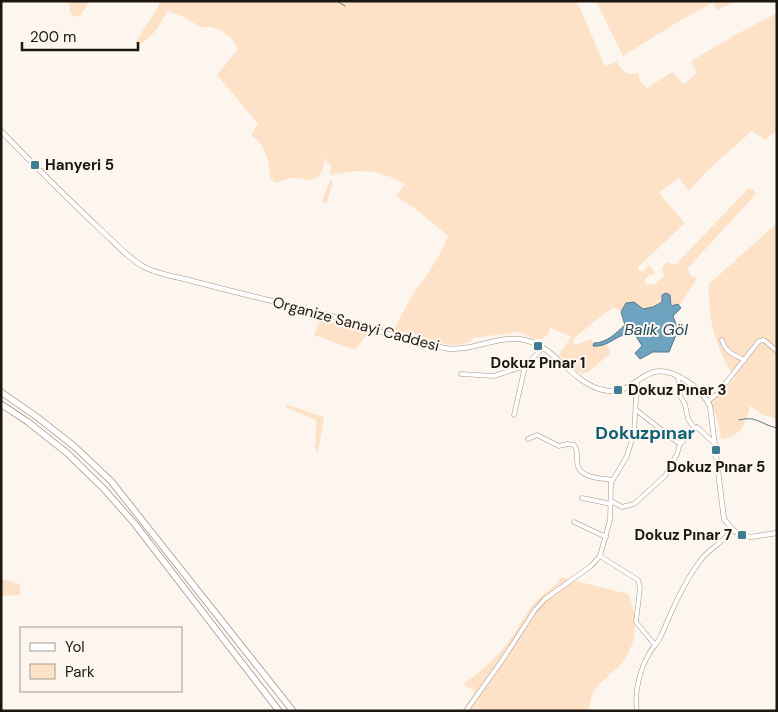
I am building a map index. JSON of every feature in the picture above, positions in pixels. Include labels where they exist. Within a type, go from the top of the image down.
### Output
[{"type":"highway","points":[[1,392],[75,447],[111,481],[293,711]]},
{"type":"highway","points":[[1,404],[28,422],[67,453],[103,488],[134,523],[279,711]]},
{"type":"street","name":"Organize Sanayi Caddesi","points":[[1,131],[90,220],[136,262],[148,268],[216,288],[334,317],[444,348],[458,349],[512,339],[523,340],[534,343],[542,348],[591,386],[605,390],[618,390],[637,382],[648,374],[660,370],[678,376],[698,389],[708,401]]},
{"type":"street","points":[[722,340],[723,345],[730,353],[745,360]]},
{"type":"street","points":[[777,351],[764,340],[760,340],[717,394],[708,401],[716,444],[724,519],[732,529],[751,538],[777,533]]},
{"type":"street","points":[[461,374],[494,376],[525,366],[542,348]]},
{"type":"street","points":[[514,415],[525,366]]},
{"type":"street","points":[[678,376],[680,396],[685,404],[688,419],[695,429]]},
{"type":"street","points":[[466,711],[535,610],[545,599],[591,566],[600,556],[606,537],[611,502],[610,492],[613,480],[627,456],[634,433],[637,382]]},
{"type":"street","points":[[636,410],[680,444]]},
{"type":"street","points":[[582,498],[611,502],[622,507],[634,504],[665,476],[677,454],[680,444],[697,427],[716,444]]},
{"type":"street","points":[[528,439],[536,435],[559,446],[574,445],[577,449],[577,467],[580,471],[592,476],[613,480]]},
{"type":"street","points":[[574,522],[606,537]]},
{"type":"street","points":[[637,711],[635,700],[643,667],[678,598],[709,550],[723,541],[732,529]]},
{"type":"street","points":[[600,556],[638,580],[640,588],[636,622],[655,645]]},
{"type":"green space","points":[[69,1],[89,1],[81,15],[76,17],[70,13]]},
{"type":"green space","points":[[159,1],[577,1],[605,67],[616,61],[628,73],[634,74],[638,72],[640,81],[647,88],[672,72],[684,84],[697,73],[691,61],[777,13],[777,130],[765,140],[752,131],[710,168],[689,191],[679,178],[659,193],[685,223],[638,267],[639,271],[643,271],[649,265],[655,272],[645,279],[647,285],[655,284],[664,276],[662,268],[667,262],[675,265],[749,188],[754,190],[756,194],[688,268],[690,275],[697,278],[680,305],[671,306],[666,293],[662,295],[662,302],[648,308],[640,308],[626,303],[621,312],[616,308],[612,308],[574,338],[573,342],[575,345],[590,339],[594,343],[593,346],[606,345],[610,350],[610,354],[589,371],[580,373],[559,354],[571,337],[550,328],[548,335],[542,339],[534,339],[519,332],[473,338],[470,342],[456,345],[445,344],[416,336],[412,333],[393,331],[414,292],[440,254],[448,236],[417,210],[396,196],[405,184],[391,177],[374,172],[356,171],[331,175],[329,171],[332,167],[327,163],[325,157],[322,172],[314,179],[291,178],[277,183],[271,180],[266,153],[251,135],[258,124],[217,75],[238,49],[231,38],[220,30],[211,27],[200,27],[184,17],[167,11],[152,35],[138,45],[135,43],[158,7]]},
{"type":"green space","points":[[596,1],[711,1],[712,3],[623,56]]},
{"type":"green space","points":[[717,1],[734,1],[717,11],[713,3]]},
{"type":"green space","points":[[330,180],[333,182],[327,202],[324,204],[322,201]]},
{"type":"green space","points":[[777,223],[777,419],[763,415],[750,406],[745,424],[738,433],[721,439],[718,422],[711,403],[735,378],[728,367],[714,333],[711,321],[709,284]]},
{"type":"green space","points":[[320,319],[368,333],[355,350],[314,335]]},
{"type":"green space","points":[[285,404],[324,417],[318,452],[315,450],[316,420],[285,407]]},
{"type":"green space","points":[[561,577],[628,594],[634,612],[635,630],[631,648],[621,664],[596,688],[590,702],[589,711],[462,711],[474,693],[464,683],[499,653],[533,604],[557,583]]},
{"type":"green space","points":[[1,579],[20,584],[20,595],[1,596]]},
{"type":"water","name":"Balık Göl","points":[[666,293],[670,295],[671,306],[678,304],[681,308],[673,316],[678,330],[669,352],[653,352],[640,359],[635,353],[642,346],[634,333],[623,335],[604,345],[593,346],[594,343],[599,343],[611,337],[625,325],[621,312],[626,303],[634,302],[643,309],[653,307],[662,302],[662,295]]},
{"type":"waterway","points":[[337,1],[345,6]]},
{"type":"waterway","points":[[739,420],[755,420],[777,428]]},
{"type":"place","name":"Hanyeri 5","points":[[35,165]]},
{"type":"place","name":"Dokuz Pınar 1","points":[[538,346]]},
{"type":"place","name":"Dokuz Pınar 3","points":[[618,390]]},
{"type":"place","name":"Dokuz Pınar 5","points":[[716,450]]},
{"type":"place","name":"Dokuz Pınar 7","points":[[742,535]]},
{"type":"district","name":"Dokuzpınar","points":[[645,433]]}]
